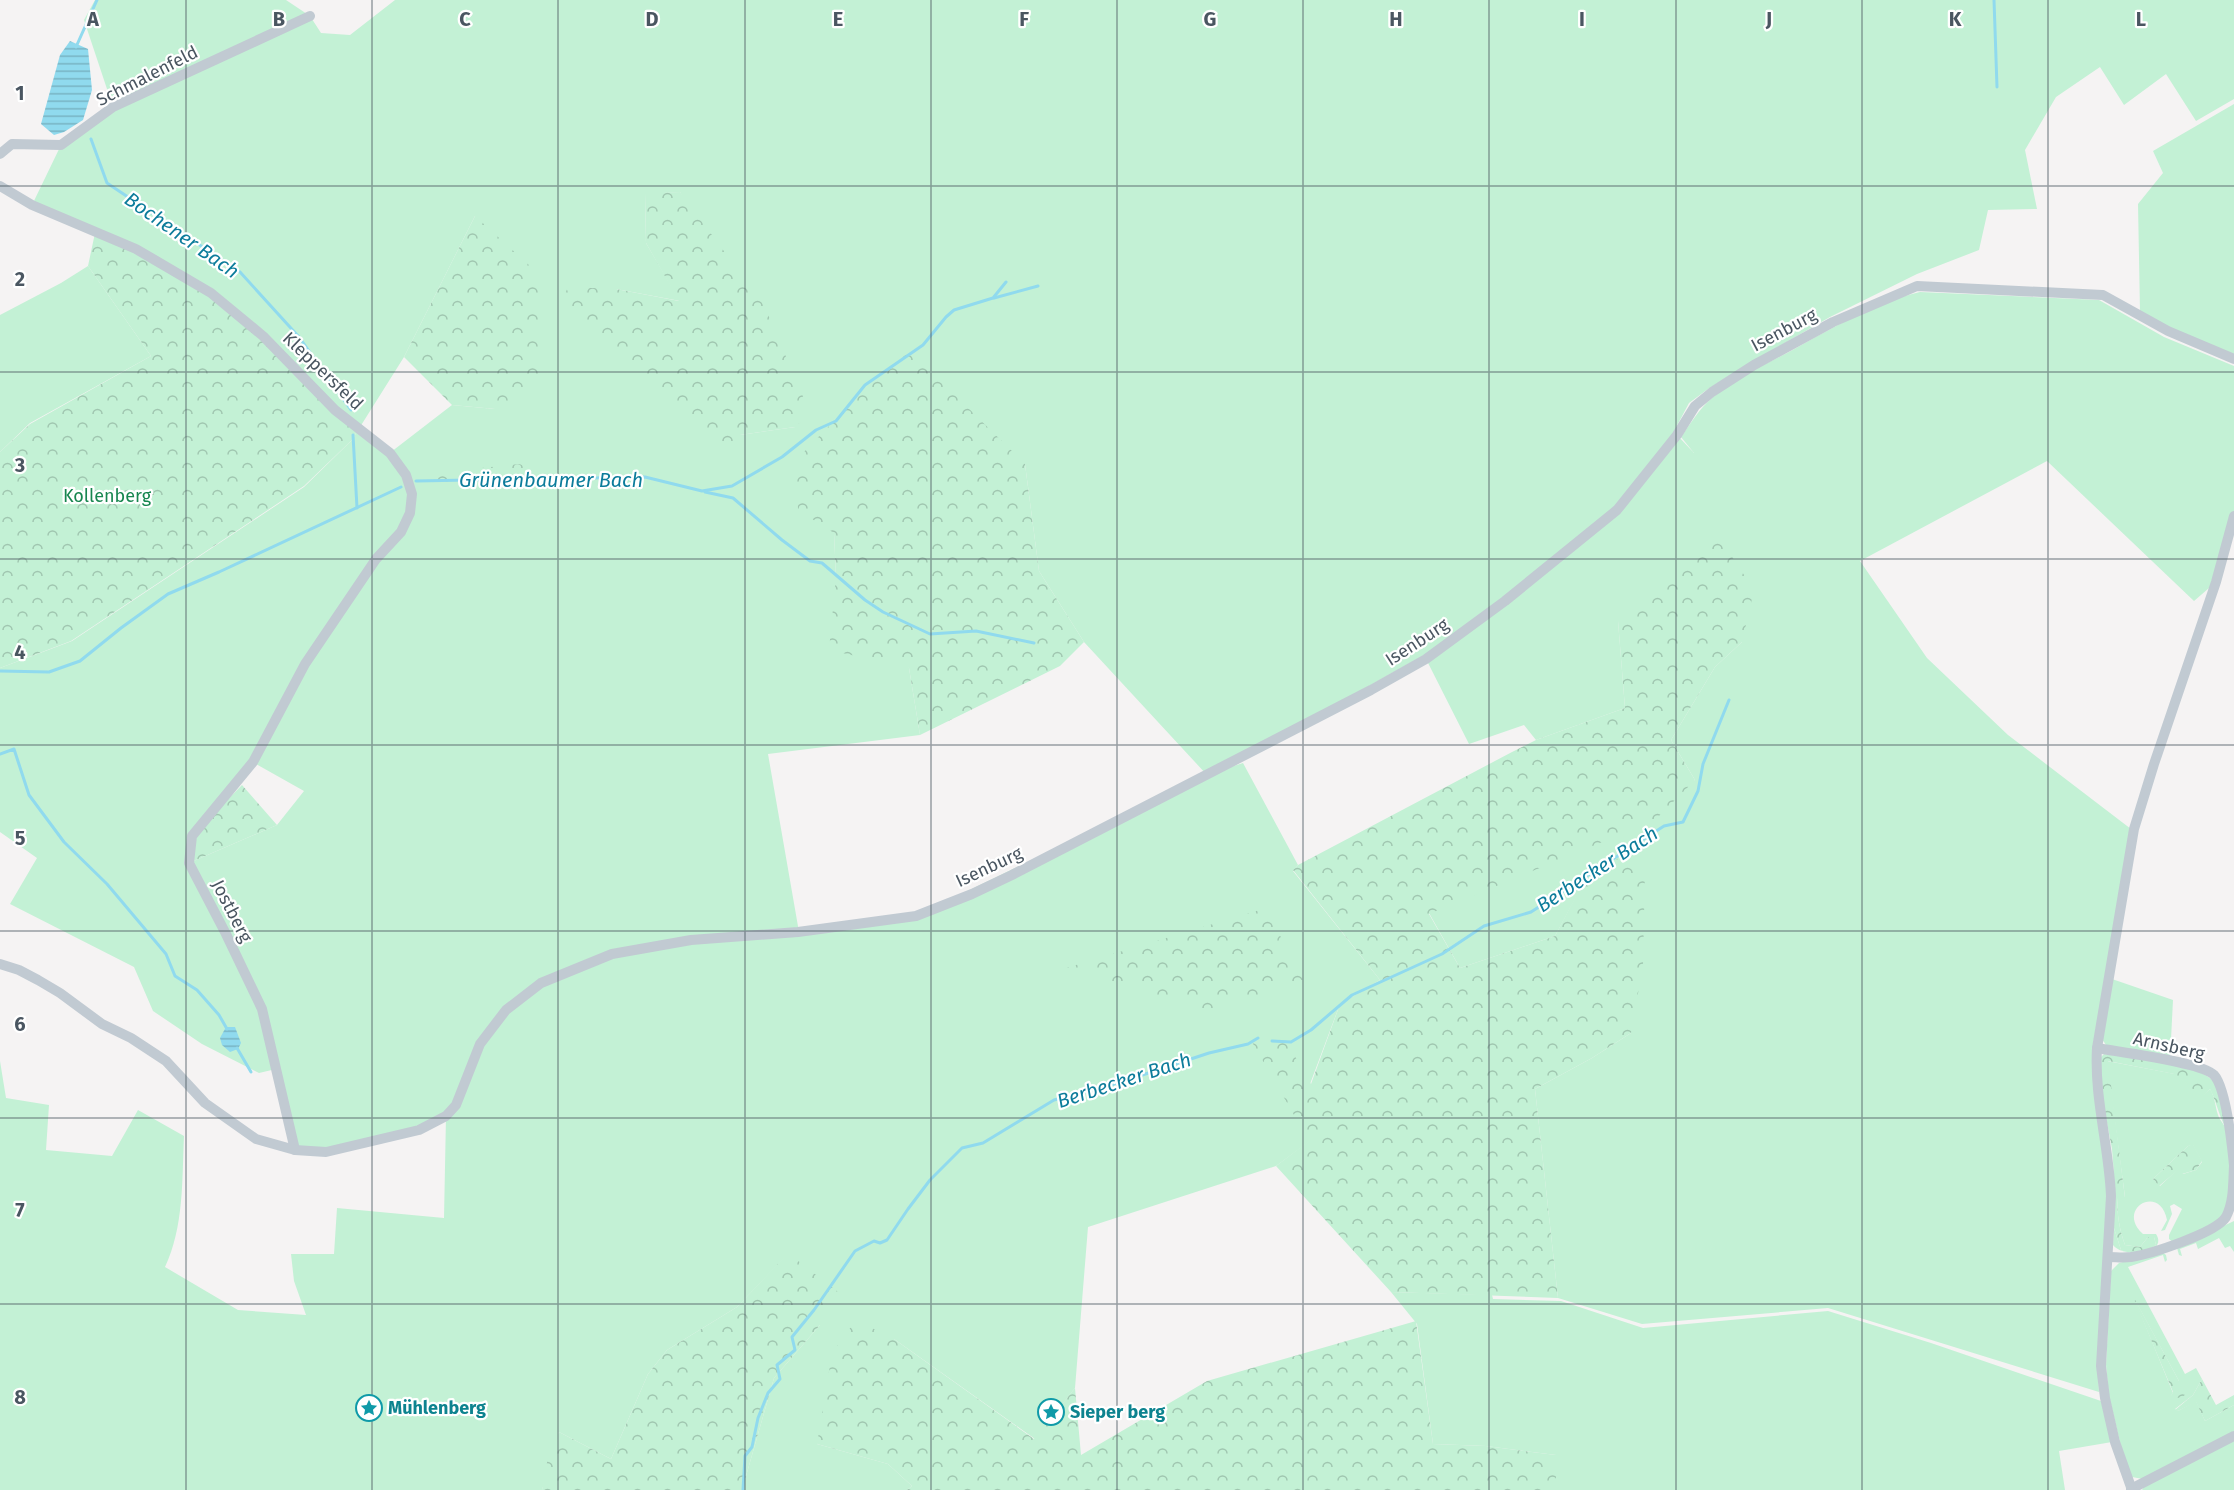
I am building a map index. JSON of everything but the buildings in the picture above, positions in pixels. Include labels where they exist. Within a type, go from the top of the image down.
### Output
[{"type":"street","name":"Schmalenfeld","points":[[0,154],[12,144],[61,145],[113,107],[310,16]]},
{"type":"street","name":"Kleppersfeld","points":[[0,186],[32,205],[136,249],[211,293],[263,336],[335,410],[390,453],[406,475],[412,494],[410,513],[401,532],[376,559],[305,664],[280,710]]},
{"type":"street","name":"Isenburg","points":[[295,1150],[326,1152],[337,1150],[419,1130],[446,1116],[456,1105],[480,1044],[506,1011],[541,983],[612,954],[691,940],[798,932],[916,916],[972,894],[1131,816],[1371,690],[1426,658],[1505,601],[1617,510],[1677,435],[1695,406],[1712,392],[1754,365],[1833,322],[1917,286],[2103,295],[2168,331],[2234,359]]},
{"type":"street","points":[[2234,516],[2216,582],[2157,753],[2134,829],[2097,1048],[2098,1101],[2110,1172],[2108,1257],[2101,1366],[2115,1442],[2131,1489],[2234,1436]]},
{"type":"street","name":"Jostberg","points":[[280,710],[253,762],[192,836],[189,864],[226,934],[261,1009],[295,1150]]},
{"type":"street","points":[[0,964],[19,970],[45,984],[102,1024],[131,1038],[166,1061],[205,1103],[256,1139],[295,1150]]},
{"type":"street","name":"Arnsberg","points":[[2097,1048],[2190,1065],[2213,1074],[2221,1089],[2234,1166],[2231,1202],[2228,1214],[2222,1222],[2191,1238],[2154,1251],[2131,1257],[2108,1257]]},
{"type":"green space","points":[[95,0],[286,0],[310,16],[321,33],[350,35],[395,0],[2234,0],[2234,99],[2196,121],[2166,74],[2124,105],[2100,67],[2056,97],[2025,150],[2037,209],[1988,210],[1979,250],[1917,274],[1830,317],[1752,362],[1689,403],[1673,433],[1694,453],[1681,437],[1703,407],[1729,385],[1852,318],[1885,303],[1920,292],[2099,300],[2164,337],[2234,366],[2234,516],[2216,582],[2194,601],[2047,461],[1860,561],[1927,658],[2008,735],[2131,829],[2093,1045],[2107,1196],[2098,1364],[2099,1392],[1828,1308],[1642,1324],[1558,1298],[1535,1089],[1592,1058],[1631,1033],[1588,875],[1555,936],[1460,968],[1429,913],[1521,874],[1695,780],[1671,740],[1715,667],[1742,642],[1618,621],[1625,708],[1536,740],[1524,725],[1469,744],[1424,655],[1218,771],[1243,763],[1298,865],[1293,871],[1380,980],[1340,1004],[1310,1084],[1310,1141],[1276,1166],[1088,1227],[1075,1388],[1035,1439],[894,1339],[817,1444],[888,1464],[912,1486],[907,1490],[742,1490],[774,1378],[820,1325],[788,1254],[737,1307],[667,1350],[648,1374],[611,1459],[559,1432],[542,1490],[0,1490],[0,1061],[6,1098],[49,1105],[46,1150],[112,1156],[138,1110],[184,1136],[179,1220],[165,1267],[238,1310],[306,1315],[294,1281],[291,1254],[334,1254],[337,1208],[444,1218],[446,1116],[419,1130],[326,1152],[295,1150],[276,1069],[259,1073],[202,1044],[153,1011],[134,967],[10,904],[37,858],[0,832],[0,668],[72,641],[304,487],[353,439],[359,427],[211,293],[32,205],[61,145],[113,107],[84,20]],"holes":[[[680,192],[795,427],[740,435],[616,289],[680,301],[646,243],[645,194]],[[475,216],[495,409],[452,405],[391,452],[360,427],[404,357]],[[1025,464],[1039,571],[1084,642],[1207,775],[916,916],[799,932],[768,754],[920,735],[909,668],[836,577],[834,533]],[[277,716],[256,764],[304,791],[277,825],[189,863]]]},
{"type":"green space","points":[[2234,104],[2234,355],[2170,329],[2140,311],[2138,204],[2163,173],[2153,151]]},
{"type":"green space","points":[[680,192],[764,305],[810,413],[795,427],[740,435],[727,449],[710,439],[560,306],[568,287],[616,289],[679,301],[646,243],[645,193]]},
{"type":"green space","points":[[475,216],[541,276],[540,389],[495,409],[452,405],[404,357]]},
{"type":"green space","name":"Kollenberg","points":[[95,233],[211,293],[359,427],[353,439],[304,486],[71,641],[0,668],[0,452],[30,424],[151,356],[88,266]]},
{"type":"green space","points":[[88,266],[151,356],[30,423],[0,452],[0,315]]},
{"type":"green space","points":[[906,347],[1025,464],[1039,571],[1084,642],[1060,666],[920,735],[909,668],[829,650],[836,577],[834,533],[798,510],[796,460]]},
{"type":"green space","points":[[519,464],[528,467],[525,479],[509,484],[435,482],[434,473]]},
{"type":"green space","points":[[1717,534],[1754,590],[1742,642],[1715,667],[1671,740],[1695,780],[1655,820],[1429,914],[1460,968],[1555,936],[1587,875],[1628,853],[1645,868],[1643,965],[1631,1033],[1592,1058],[1535,1089],[1558,1298],[1391,1292],[1276,1166],[1309,1141],[1252,1042],[1282,1034],[1311,1084],[1340,1004],[1380,980],[1293,870],[1298,865],[1536,740],[1625,708],[1618,621]]},
{"type":"green space","points":[[242,785],[277,825],[189,863],[192,836]]},
{"type":"green space","points":[[1263,909],[1307,978],[1211,1011],[1066,968]]},
{"type":"green space","points":[[2112,979],[2173,1000],[2170,1059],[2106,1045],[2102,1039]]},
{"type":"green space","points":[[2104,1054],[2145,1059],[2192,1069],[2213,1081],[2224,1111],[2227,1130],[2210,1089],[2203,1097],[2174,1074],[2108,1061],[2125,1198],[2118,1198],[2118,1215],[2122,1234],[2125,1245],[2140,1247],[2148,1237],[2154,1237],[2156,1245],[2139,1252],[2121,1250],[2114,1228],[2112,1149],[2101,1091],[2101,1057]]},
{"type":"green space","points":[[2107,1061],[2175,1074],[2203,1096],[2210,1089],[2218,1115],[2227,1131],[2230,1152],[2230,1191],[2224,1212],[2219,1220],[2203,1230],[2173,1242],[2169,1239],[2169,1235],[2182,1209],[2174,1204],[2170,1206],[2172,1214],[2165,1230],[2161,1231],[2167,1220],[2163,1209],[2156,1203],[2142,1204],[2136,1209],[2134,1216],[2136,1225],[2143,1234],[2156,1234],[2158,1241],[2156,1246],[2151,1250],[2135,1253],[2126,1252],[2122,1250],[2139,1252],[2156,1245],[2154,1237],[2148,1237],[2140,1247],[2125,1245],[2119,1222],[2118,1198],[2125,1197]],"holes":[[[2193,1145],[2202,1162],[2196,1170],[2183,1174],[2178,1169],[2160,1186],[2153,1179],[2188,1146]]]},
{"type":"green space","points":[[2193,1144],[2202,1161],[2196,1170],[2182,1174],[2178,1170],[2159,1186],[2153,1179]]},
{"type":"green space","points":[[2115,1196],[2114,1228],[2121,1250],[2113,1245]]},
{"type":"green space","points":[[2234,1221],[2234,1252],[2230,1246],[2225,1248],[2219,1238],[2198,1249],[2196,1243],[2180,1249],[2182,1256],[2179,1255],[2177,1248]]},
{"type":"green space","points":[[2162,1252],[2166,1255],[2165,1262],[2163,1255],[2128,1267],[2185,1374],[2196,1368],[2202,1379],[2193,1395],[2175,1409],[2178,1411],[2196,1401],[2205,1421],[2234,1405],[2234,1432],[2143,1479],[2132,1477],[2125,1463],[2109,1396],[2106,1365],[2111,1271],[2119,1263]],"holes":[[[2135,1300],[2179,1381],[2173,1393]]]},
{"type":"green space","points":[[788,1253],[838,1292],[820,1325],[774,1378],[742,1490],[542,1490],[548,1457],[559,1432],[611,1459],[648,1374],[667,1350],[737,1307]]},
{"type":"green space","points":[[1391,1292],[1492,1295],[1493,1299],[1561,1301],[1643,1328],[1828,1311],[1931,1343],[2101,1401],[2112,1442],[2059,1451],[2065,1490],[1556,1490],[1556,1455],[1486,1446],[1433,1444],[1417,1324]]},
{"type":"green space","points":[[2131,1292],[2179,1381],[2189,1384],[2186,1394],[2181,1398],[2171,1397],[2173,1392]]},
{"type":"green space","points":[[856,1320],[894,1339],[1034,1439],[1075,1388],[1081,1455],[1207,1381],[1416,1321],[1433,1444],[1486,1446],[1556,1455],[1556,1490],[907,1490],[912,1486],[888,1464],[817,1444],[832,1353]]},
{"type":"green space","points":[[2202,1379],[2216,1405],[2234,1395],[2234,1405],[2205,1421],[2196,1402],[2178,1411],[2175,1410],[2193,1395]]},
{"type":"green space","points":[[2234,1439],[2234,1490],[2142,1490],[2144,1487]]},
{"type":"water","points":[[70,41],[88,49],[92,90],[83,120],[64,132],[54,135],[41,124],[60,55]]},
{"type":"water","points":[[226,1027],[235,1027],[241,1043],[238,1049],[230,1052],[222,1045],[220,1038]]},
{"type":"waterway","name":"Bochener Bach","points":[[76,47],[97,0]]},
{"type":"waterway","points":[[1994,0],[1997,87]]},
{"type":"waterway","name":"Bochener Bach","points":[[91,139],[107,183],[240,272],[299,337],[351,410]]},
{"type":"waterway","name":"Grünenbaumer Bach","points":[[416,481],[645,477],[702,491],[732,486],[782,457],[816,430],[836,421],[865,385],[923,345],[954,310],[993,298],[1006,282]]},
{"type":"waterway","points":[[994,298],[1038,286]]},
{"type":"waterway","name":"Bochener Bach","points":[[353,435],[357,508]]},
{"type":"waterway","name":"Grünenbaumer Bach","points":[[0,671],[49,672],[80,661],[168,594],[401,487]]},
{"type":"waterway","points":[[705,492],[733,498],[782,540],[810,561],[822,563],[865,600],[883,612],[930,634],[976,631],[1034,643]]},
{"type":"waterway","name":"Berbecker Bach","points":[[1272,1041],[1291,1042],[1311,1030],[1352,995],[1442,954],[1484,926],[1531,912],[1664,826],[1683,822],[1698,791],[1703,764],[1729,700]]},
{"type":"waterway","points":[[0,754],[14,749],[29,795],[64,842],[107,884],[166,954],[175,976],[197,990],[219,1015],[227,1029]]},
{"type":"waterway","name":"Berbecker Bach","points":[[743,1490],[745,1456],[752,1447],[758,1418],[768,1393],[780,1379],[777,1365],[795,1350],[792,1337],[855,1251],[874,1241],[880,1243],[887,1240],[930,1180],[962,1148],[983,1143],[1054,1100],[1115,1084],[1209,1053],[1248,1044],[1258,1038]]},
{"type":"waterway","points":[[237,1048],[251,1072]]},
{"type":"place","name":"Mühlenberg","points":[[369,1408]]},
{"type":"place","name":"Sieper berg","points":[[1051,1412]]}]
